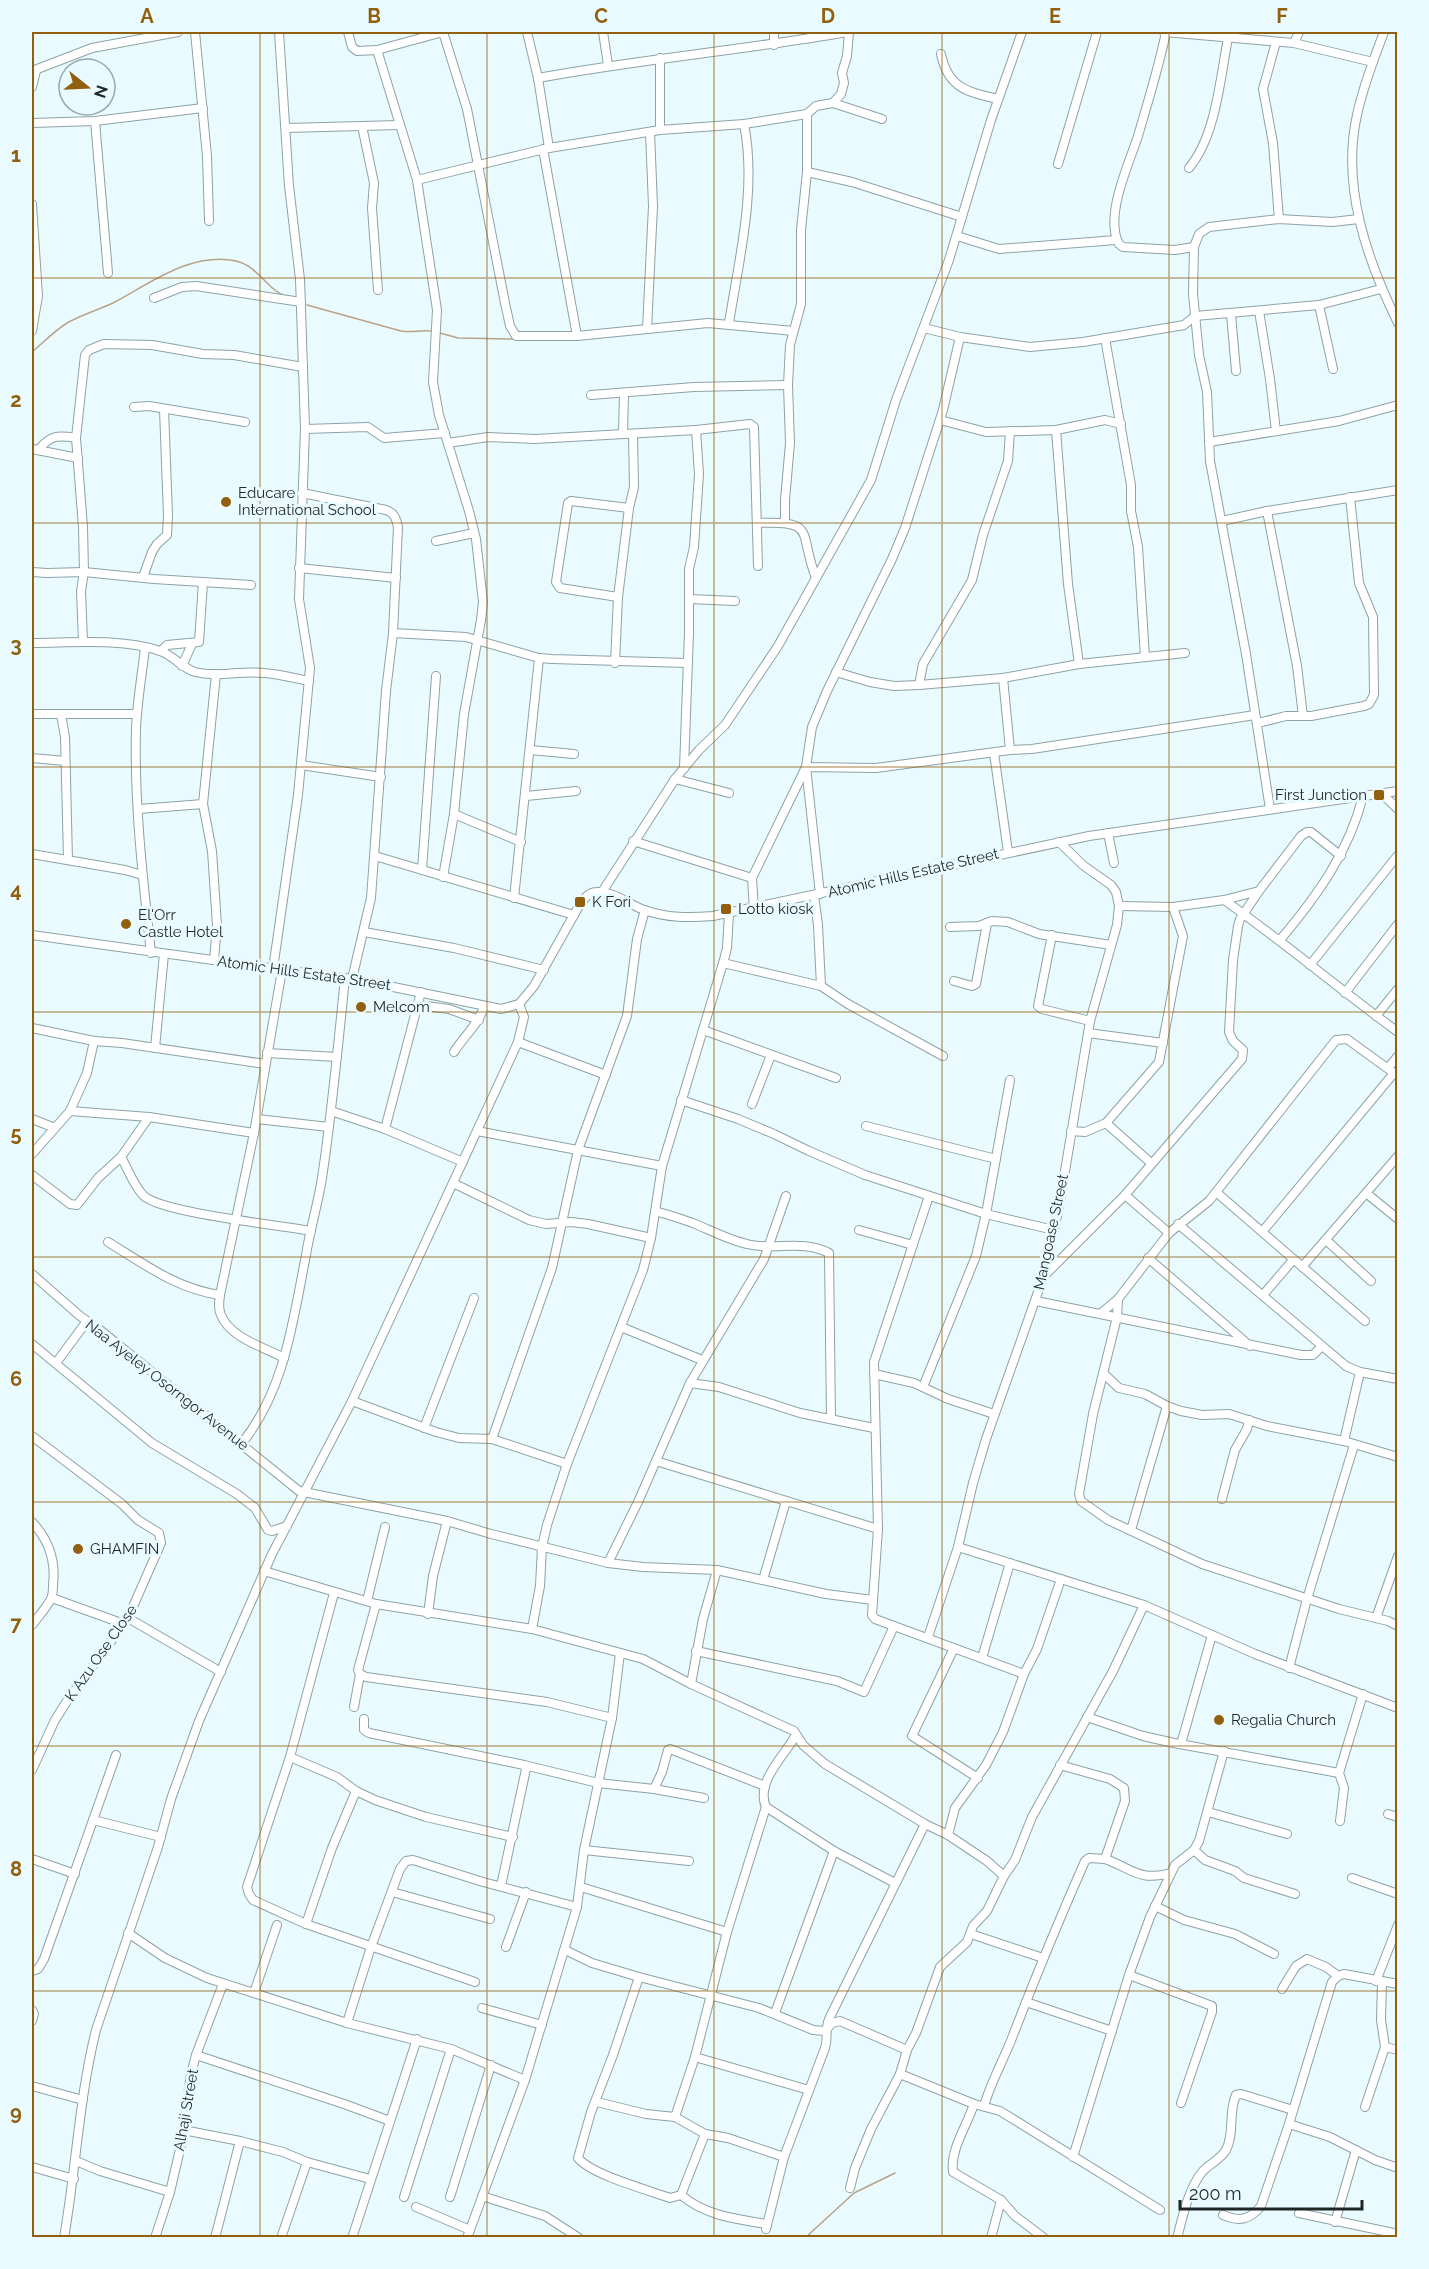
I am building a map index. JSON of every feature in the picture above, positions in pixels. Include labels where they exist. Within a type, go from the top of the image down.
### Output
[{"type":"street","points":[[32,87],[34,71],[92,48],[178,32]]},
{"type":"street","points":[[195,32],[203,108],[209,221]]},
{"type":"street","points":[[278,32],[289,186],[300,279],[305,429],[298,599],[308,649],[309,681],[267,1053],[257,1119],[220,1295],[221,1315],[226,1322],[247,1340],[284,1358]]},
{"type":"street","points":[[348,32],[355,51],[377,50],[443,32],[461,87],[479,164],[493,245],[513,333],[516,336],[577,336],[708,322],[793,331]]},
{"type":"street","points":[[527,32],[538,78],[546,148],[577,336]]},
{"type":"street","points":[[603,32],[608,65]]},
{"type":"street","points":[[774,32],[774,45]]},
{"type":"street","points":[[538,78],[608,65],[774,45],[848,32],[847,56],[842,72],[843,89],[833,103]]},
{"type":"street","points":[[64,2238],[74,2179],[88,2060],[96,2030],[190,1743],[264,1571],[352,1401],[518,1042],[524,1017],[519,1004],[534,986],[588,894],[602,892],[675,779],[699,750],[725,725],[778,646],[872,480],[884,435],[957,236],[998,99],[1022,32]]},
{"type":"street","points":[[1058,164],[1096,32]]},
{"type":"street","points":[[1194,247],[1179,250],[1128,248],[1120,246],[1116,240],[1115,217],[1119,194],[1155,78],[1165,32],[1294,44],[1373,62]]},
{"type":"street","points":[[1294,44],[1299,32]]},
{"type":"street","points":[[1384,32],[1361,97],[1354,133],[1353,171],[1359,219],[1369,258],[1398,323]]},
{"type":"street","points":[[1189,168],[1201,153],[1209,133],[1228,38]]},
{"type":"street","points":[[1276,42],[1263,89],[1273,143],[1279,219]]},
{"type":"street","points":[[377,50],[417,180],[437,310],[433,382],[474,533],[483,602],[464,714],[454,814],[443,877]]},
{"type":"street","points":[[941,54],[947,74],[959,86],[998,99]]},
{"type":"street","points":[[660,58],[660,130]]},
{"type":"street","points":[[417,180],[546,148],[660,130],[744,124],[807,114],[816,106],[833,103],[882,119]]},
{"type":"street","points":[[32,123],[96,121],[203,108]]},
{"type":"street","points":[[786,522],[785,500],[790,443],[788,385],[790,345],[801,304],[801,230],[807,172],[807,114]]},
{"type":"street","points":[[96,121],[108,273]]},
{"type":"street","points":[[729,323],[747,206],[749,156],[744,124]]},
{"type":"street","points":[[286,128],[399,125]]},
{"type":"street","points":[[362,126],[374,183],[372,208],[378,290]]},
{"type":"street","points":[[647,329],[653,206],[650,132]]},
{"type":"street","points":[[807,172],[852,182],[962,217]]},
{"type":"street","points":[[32,204],[38,296],[32,331]]},
{"type":"street","points":[[1270,808],[1246,654],[1212,477],[1207,393],[1199,354],[1195,316],[1194,247],[1198,234],[1209,227],[1279,219],[1332,222],[1359,219]]},
{"type":"street","points":[[957,236],[999,249],[1116,240]]},
{"type":"street","points":[[154,298],[182,286],[196,286],[301,302]]},
{"type":"street","points":[[924,328],[960,337],[1030,347],[1184,325],[1195,316],[1319,305],[1381,289]]},
{"type":"street","points":[[1319,305],[1333,369]]},
{"type":"street","points":[[1259,311],[1276,431]]},
{"type":"street","points":[[1231,314],[1236,370]]},
{"type":"street","points":[[821,986],[817,895],[806,767],[812,727],[901,538],[940,420],[960,337]]},
{"type":"street","points":[[1105,338],[1131,485],[1131,511],[1138,547],[1144,657]]},
{"type":"street","points":[[83,642],[81,591],[84,572],[76,438],[85,355],[98,345],[114,343],[153,345],[203,354],[234,355],[303,367]]},
{"type":"street","points":[[591,395],[694,387],[788,385]]},
{"type":"street","points":[[615,663],[618,597],[629,508],[634,487],[624,394]]},
{"type":"street","points":[[1209,442],[1339,421],[1398,405]]},
{"type":"street","points":[[134,407],[149,406],[245,422]]},
{"type":"street","points":[[1104,420],[1118,408]]},
{"type":"street","points":[[143,577],[152,552],[157,544],[167,536],[164,409]]},
{"type":"street","points":[[940,420],[986,432],[1056,430],[1104,420],[1121,424]]},
{"type":"street","points":[[448,443],[488,437],[535,439],[696,430],[750,424],[754,427],[759,566]]},
{"type":"street","points":[[305,429],[368,427],[384,438],[445,433]]},
{"type":"street","points":[[684,768],[689,569],[698,508],[699,474],[696,430]]},
{"type":"street","points":[[1056,430],[1068,584],[1079,664]]},
{"type":"street","points":[[919,686],[923,664],[972,580],[983,535],[1008,461],[1010,432]]},
{"type":"street","points":[[35,450],[46,440],[59,435],[76,438]]},
{"type":"street","points":[[35,450],[78,458]]},
{"type":"street","points":[[1222,521],[1267,511],[1398,490]]},
{"type":"street","points":[[242,1443],[261,1415],[284,1358],[297,1308],[322,1180],[349,979],[364,932],[370,898],[386,691],[393,633],[398,527],[396,518],[392,512],[302,493]]},
{"type":"street","points":[[806,767],[876,768],[1256,719],[1303,716],[1370,704],[1374,695],[1373,617],[1359,583],[1350,497]]},
{"type":"street","points":[[618,597],[560,588],[556,582],[568,503],[571,501],[629,508]]},
{"type":"street","points":[[1267,511],[1297,666],[1303,716]]},
{"type":"street","points":[[757,523],[786,522],[795,524],[804,532],[809,561],[816,578]]},
{"type":"street","points":[[436,541],[474,533]]},
{"type":"street","points":[[299,568],[396,578]]},
{"type":"street","points":[[32,572],[84,572],[251,585]]},
{"type":"street","points":[[161,651],[167,645],[199,642],[203,582]]},
{"type":"street","points":[[688,599],[735,601]]},
{"type":"street","points":[[393,633],[478,639],[539,658],[615,663],[687,663]]},
{"type":"street","points":[[32,644],[83,642],[145,648],[161,651],[182,666],[194,671],[216,675],[230,672],[264,673],[309,681]]},
{"type":"street","points":[[182,666],[192,644]]},
{"type":"street","points":[[145,648],[137,714],[136,760],[142,875],[151,953]]},
{"type":"street","points":[[836,672],[870,682],[894,686],[919,686],[1003,678],[1079,664],[1185,653]]},
{"type":"street","points":[[514,898],[539,658]]},
{"type":"street","points":[[214,960],[217,925],[212,851],[204,804],[216,675]]},
{"type":"street","points":[[422,870],[436,676]]},
{"type":"street","points":[[1003,678],[1010,750]]},
{"type":"street","points":[[32,714],[137,714]]},
{"type":"street","points":[[61,714],[65,737],[68,860]]},
{"type":"street","points":[[530,750],[574,754]]},
{"type":"street","points":[[994,753],[1008,852]]},
{"type":"street","points":[[32,758],[65,760]]},
{"type":"street","points":[[301,765],[381,777]]},
{"type":"street","points":[[754,909],[752,878],[806,767]]},
{"type":"street","points":[[675,779],[729,793]]},
{"type":"street","name":"Atomic Hills Estate Street","points":[[602,892],[645,910],[685,918],[729,914],[1108,832],[1398,790]]},
{"type":"street","points":[[526,796],[576,791]]},
{"type":"street","points":[[1381,793],[1398,809]]},
{"type":"street","points":[[1280,940],[1311,903],[1341,856],[1359,813],[1363,796]]},
{"type":"street","points":[[139,809],[204,804]]},
{"type":"street","points":[[454,814],[521,842]]},
{"type":"street","points":[[1043,1278],[1125,1195],[1244,1055],[1243,1050],[1233,1041],[1229,1032],[1233,960],[1238,926],[1243,914],[1259,891],[1306,831],[1311,832],[1341,856]]},
{"type":"street","points":[[1108,832],[1114,863]]},
{"type":"street","points":[[633,841],[752,878]]},
{"type":"street","points":[[1059,842],[1084,866],[1112,885],[1119,906],[1173,907],[1224,900],[1259,891]]},
{"type":"street","points":[[32,854],[142,875]]},
{"type":"street","points":[[1311,965],[1398,855]]},
{"type":"street","points":[[375,856],[574,915]]},
{"type":"street","points":[[1224,900],[1280,940],[1345,993],[1398,1032]]},
{"type":"street","name":"Mangoase Street","points":[[928,1637],[958,1547],[973,1483],[994,1414],[1043,1278],[1059,1207],[1090,1021],[1117,925],[1119,906]]},
{"type":"street","points":[[1071,1131],[1085,1132],[1106,1123],[1159,1062],[1183,936],[1173,907]]},
{"type":"street","points":[[492,1440],[552,1268],[578,1150],[627,1016],[637,939],[645,910]]},
{"type":"street","points":[[532,1629],[540,1586],[542,1547],[547,1524],[567,1464],[643,1270],[651,1238],[662,1166],[727,948],[729,914]]},
{"type":"street","points":[[950,927],[1008,922],[1039,934],[1111,945]]},
{"type":"street","points":[[954,981],[972,986],[976,984],[987,923]]},
{"type":"street","points":[[1345,993],[1398,924]]},
{"type":"street","points":[[364,932],[454,948],[544,970]]},
{"type":"street","name":"Atomic Hills Estate Street","points":[[32,935],[349,979],[422,992],[484,1007],[501,1009],[519,1004]]},
{"type":"street","points":[[1052,935],[1038,1006],[1041,1009],[1090,1021]]},
{"type":"street","points":[[155,1047],[164,954]]},
{"type":"street","points":[[723,963],[821,986],[848,1004],[943,1056]]},
{"type":"street","points":[[1376,1016],[1398,989]]},
{"type":"street","points":[[385,1129],[422,992]]},
{"type":"street","points":[[418,1005],[449,1009],[479,1020]]},
{"type":"street","points":[[453,1052],[479,1020],[484,1007]]},
{"type":"street","points":[[32,1028],[94,1041],[155,1047],[265,1064]]},
{"type":"street","points":[[703,1030],[836,1078]]},
{"type":"street","points":[[1088,1033],[1163,1043]]},
{"type":"street","points":[[1100,1314],[1118,1299],[1148,1257],[1169,1233],[1196,1212],[1216,1192],[1336,1040],[1347,1040],[1393,1072]]},
{"type":"street","points":[[32,1154],[70,1111],[87,1073],[94,1041]]},
{"type":"street","points":[[518,1042],[606,1075]]},
{"type":"street","points":[[267,1053],[337,1057]]},
{"type":"street","points":[[752,1104],[771,1055]]},
{"type":"street","points":[[1262,1232],[1393,1072],[1398,1056]]},
{"type":"street","points":[[923,1387],[976,1256],[986,1214],[1010,1080]]},
{"type":"street","points":[[681,1100],[774,1134],[865,1175],[986,1214],[1054,1230]]},
{"type":"street","points":[[70,1111],[149,1117],[254,1133]]},
{"type":"street","points":[[331,1111],[385,1129],[463,1162]]},
{"type":"street","points":[[32,1175],[75,1206],[98,1178],[121,1157],[149,1117]]},
{"type":"street","points":[[32,1119],[55,1128]]},
{"type":"street","points":[[257,1119],[329,1127]]},
{"type":"street","points":[[1106,1123],[1151,1163]]},
{"type":"street","points":[[866,1125],[996,1159]]},
{"type":"street","points":[[477,1131],[662,1166]]},
{"type":"street","points":[[1302,1268],[1398,1156]]},
{"type":"street","points":[[121,1157],[139,1190],[153,1201],[197,1212],[311,1231]]},
{"type":"street","points":[[453,1183],[529,1220],[546,1224],[571,1222],[588,1224],[651,1238]]},
{"type":"street","points":[[1216,1192],[1365,1321]]},
{"type":"street","points":[[1366,1193],[1398,1219]]},
{"type":"street","points":[[1125,1195],[1169,1233]]},
{"type":"street","points":[[608,1563],[690,1383],[764,1259],[786,1196]]},
{"type":"street","points":[[929,1196],[874,1362],[878,1529],[873,1617],[1024,1674]]},
{"type":"street","points":[[655,1211],[747,1244],[768,1248],[780,1245],[804,1245],[829,1253],[831,1419]]},
{"type":"street","points":[[1178,1224],[1346,1366],[1398,1379]]},
{"type":"street","points":[[859,1230],[914,1245]]},
{"type":"street","points":[[1326,1240],[1371,1281]]},
{"type":"street","points":[[108,1242],[174,1282],[189,1289],[220,1295]]},
{"type":"street","points":[[1148,1257],[1250,1346]]},
{"type":"street","points":[[1263,1295],[1293,1260]]},
{"type":"street","name":"Naa Ayeley Osorngor Avenue","points":[[32,1274],[87,1321],[242,1443],[294,1488],[305,1493]]},
{"type":"street","points":[[424,1428],[474,1298]]},
{"type":"street","points":[[1118,1299],[1117,1317],[1093,1414],[1079,1494],[1081,1501],[1087,1508],[1202,1564],[1398,1626]]},
{"type":"street","points":[[1036,1301],[1301,1355],[1313,1355],[1322,1346]]},
{"type":"street","points":[[56,1363],[87,1321]]},
{"type":"street","points":[[621,1327],[702,1360]]},
{"type":"street","points":[[32,1344],[152,1443],[237,1494],[255,1508],[268,1530],[272,1531],[287,1526]]},
{"type":"street","points":[[1344,1441],[1360,1371]]},
{"type":"street","points":[[874,1374],[923,1387],[948,1399],[994,1414]]},
{"type":"street","points":[[1104,1374],[1119,1388],[1145,1394],[1167,1406],[1202,1415],[1229,1414],[1398,1456]]},
{"type":"street","points":[[690,1383],[719,1387],[800,1413],[874,1428]]},
{"type":"street","points":[[352,1401],[424,1428],[459,1438],[492,1440],[567,1464]]},
{"type":"street","points":[[1131,1530],[1167,1406]]},
{"type":"street","points":[[1222,1499],[1235,1450],[1247,1429],[1249,1420]]},
{"type":"street","name":"K Azu Ose Close","points":[[32,1436],[122,1504],[138,1520],[159,1533],[161,1543],[160,1550],[126,1621],[67,1701],[36,1749],[32,1770]]},
{"type":"street","points":[[1289,1668],[1307,1599],[1354,1445]]},
{"type":"street","points":[[656,1461],[878,1529]]},
{"type":"street","points":[[305,1493],[447,1521],[608,1563],[643,1567],[717,1569],[826,1593],[873,1600]]},
{"type":"street","points":[[763,1580],[786,1500]]},
{"type":"street","points":[[428,1614],[447,1521]]},
{"type":"street","points":[[32,1522],[42,1533],[51,1553],[54,1577],[52,1598],[32,1625]]},
{"type":"street","points":[[354,1707],[360,1674],[358,1670],[385,1527]]},
{"type":"street","points":[[958,1547],[1144,1605],[1289,1668],[1398,1708]]},
{"type":"street","points":[[1376,1618],[1398,1556]]},
{"type":"street","points":[[982,1658],[1010,1563]]},
{"type":"street","points":[[691,1684],[696,1651],[717,1569]]},
{"type":"street","points":[[264,1571],[334,1593],[372,1602],[428,1614],[532,1629],[655,1664],[691,1684],[785,1726],[825,1764],[925,1824],[948,1835],[987,1861],[1004,1876]]},
{"type":"street","points":[[948,1835],[955,1808],[978,1778],[1003,1732],[1024,1674],[1037,1649],[1061,1579]]},
{"type":"street","points":[[334,1593],[290,1757],[247,1887],[249,1894],[253,1900],[306,1924],[475,1982]]},
{"type":"street","points":[[52,1598],[126,1621],[221,1672]]},
{"type":"street","points":[[850,2188],[871,2129],[900,2074],[907,2050],[916,2033],[940,1967],[962,1949],[976,1922],[987,1911],[1004,1876],[1016,1860],[1032,1817],[1113,1671],[1144,1605]]},
{"type":"street","points":[[696,1651],[837,1681],[864,1692],[894,1626]]},
{"type":"street","points":[[1181,1744],[1212,1635]]},
{"type":"street","points":[[954,1648],[912,1736],[978,1778]]},
{"type":"street","points":[[416,2207],[469,2234],[525,2080],[566,1950],[577,1907],[584,1850],[612,1718],[620,1653]]},
{"type":"street","points":[[360,1674],[366,1677],[548,1702],[612,1718]]},
{"type":"street","points":[[1340,1821],[1344,1788],[1339,1773],[1363,1694]]},
{"type":"street","points":[[1087,1717],[1143,1736],[1339,1773]]},
{"type":"street","points":[[364,1719],[364,1730],[369,1733],[524,1764],[598,1783],[654,1789],[704,1798]]},
{"type":"street","points":[[796,1735],[765,1786],[762,1798],[766,1807],[834,1851],[895,1883]]},
{"type":"street","points":[[654,1789],[670,1749],[765,1786]]},
{"type":"street","points":[[1073,2157],[1129,1976],[1155,1906],[1175,1865],[1194,1850],[1208,1812],[1224,1751]]},
{"type":"street","points":[[32,1971],[38,1969],[44,1959],[116,1755]]},
{"type":"street","points":[[290,1757],[338,1777],[356,1791],[375,1800],[426,1817],[513,1837]]},
{"type":"street","points":[[501,1886],[526,1769],[524,1764]]},
{"type":"street","points":[[1060,1765],[1110,1779],[1124,1788],[1125,1801],[1105,1859]]},
{"type":"street","points":[[306,1924],[332,1848],[356,1791]]},
{"type":"street","points":[[675,2117],[695,2057],[727,1932],[766,1807]]},
{"type":"street","points":[[1208,1812],[1287,1834]]},
{"type":"street","points":[[1389,1814],[1398,1817]]},
{"type":"street","points":[[93,1820],[161,1837]]},
{"type":"street","points":[[681,2195],[699,2208],[766,2227],[784,2157],[827,2041],[825,2031],[829,2019],[925,1824]]},
{"type":"street","points":[[584,1850],[689,1860]]},
{"type":"street","points":[[1194,1850],[1205,1860],[1234,1871],[1244,1878],[1295,1894]]},
{"type":"street","points":[[775,2013],[834,1851]]},
{"type":"street","points":[[984,2106],[988,2090],[1085,1861],[1089,1858],[1105,1859],[1131,1872],[1150,1878],[1171,1873]]},
{"type":"street","points":[[32,1859],[75,1874]]},
{"type":"street","points":[[347,2023],[371,1947],[400,1869],[406,1861],[410,1859],[577,1907]]},
{"type":"street","points":[[1150,1878],[1161,1895]]},
{"type":"street","points":[[1352,1878],[1398,1894]]},
{"type":"street","points":[[580,1887],[727,1932]]},
{"type":"street","points":[[392,1892],[490,1919]]},
{"type":"street","points":[[506,1947],[526,1892]]},
{"type":"street","points":[[1155,1906],[1184,1920],[1235,1934],[1274,1954]]},
{"type":"street","points":[[254,1994],[277,1925]]},
{"type":"street","points":[[1365,2107],[1384,2048],[1380,2020],[1379,1981],[1398,1925]]},
{"type":"street","points":[[128,1934],[165,1958],[223,1984],[347,2023],[451,2049],[525,2080]]},
{"type":"street","points":[[971,1934],[1043,1958]]},
{"type":"street","points":[[566,1950],[592,1963],[775,2013],[813,2030],[825,2031]]},
{"type":"street","points":[[1281,1989],[1296,1966],[1307,1959],[1326,1967],[1338,1976]]},
{"type":"street","points":[[1223,2215],[1238,2220],[1245,2219],[1256,2213],[1261,2206],[1289,2124],[1332,1982],[1344,1974],[1398,1984]]},
{"type":"street","points":[[1129,1976],[1212,2006],[1212,2012],[1181,2103]]},
{"type":"street","points":[[639,1977],[597,2102],[591,2112],[578,2158],[582,2163],[600,2173],[670,2198],[681,2195]]},
{"type":"street","name":"Alhaji Street","points":[[155,2238],[170,2192],[196,2055],[223,1984]]},
{"type":"street","points":[[1026,2002],[1112,2031]]},
{"type":"street","points":[[482,2008],[542,2025]]},
{"type":"street","points":[[32,2010],[34,2014],[32,2021]]},
{"type":"street","points":[[825,2031],[832,2023],[840,2021],[907,2050]]},
{"type":"street","points":[[352,2238],[369,2180],[417,2039]]},
{"type":"street","points":[[1384,2048],[1398,2050]]},
{"type":"street","points":[[404,2197],[451,2049]]},
{"type":"street","points":[[196,2055],[390,2121]]},
{"type":"street","points":[[695,2057],[809,2090]]},
{"type":"street","points":[[450,2197],[491,2065]]},
{"type":"street","points":[[900,2074],[974,2104],[1000,2111],[1160,2210]]},
{"type":"street","points":[[32,2086],[83,2100]]},
{"type":"street","points":[[1177,2238],[1185,2207],[1196,2182],[1205,2169],[1223,2154],[1227,2146],[1230,2115],[1236,2095],[1241,2094],[1293,2110]]},
{"type":"street","points":[[597,2102],[646,2114],[675,2117],[705,2134],[728,2138],[784,2157]]},
{"type":"street","points":[[974,2104],[955,2151],[953,2172],[1001,2200],[1015,2216],[1044,2238]]},
{"type":"street","points":[[1289,2124],[1330,2137],[1398,2168]]},
{"type":"street","points":[[183,2130],[284,2152],[307,2162],[369,2180]]},
{"type":"street","points":[[681,2195],[705,2134]]},
{"type":"street","points":[[215,2238],[240,2141]]},
{"type":"street","points":[[1335,2222],[1356,2150]]},
{"type":"street","points":[[76,2161],[100,2171],[170,2192]]},
{"type":"street","points":[[281,2238],[307,2162]]},
{"type":"street","points":[[32,2167],[74,2179]]},
{"type":"street","points":[[482,2196],[545,2216],[579,2238]]},
{"type":"street","points":[[991,2238],[1001,2200]]},
{"type":"street","points":[[1299,2213],[1398,2234]]},
{"type":"waterway","points":[[32,352],[72,320],[113,303],[172,271],[203,261],[220,259],[244,264],[283,295]]},
{"type":"waterway","points":[[307,305],[401,331],[431,331]]},
{"type":"waterway","points":[[440,333],[458,338],[514,339]]},
{"type":"waterway","points":[[805,2238],[854,2193],[895,2173]]},
{"type":"place","name":"Educare International School","points":[[226,502]]},
{"type":"place","name":"First Junction","points":[[1379,795]]},
{"type":"place","name":"K Fori","points":[[580,902]]},
{"type":"place","name":"Lotto kiosk","points":[[726,909]]},
{"type":"place","name":"El'Orr Castle Hotel","points":[[126,924]]},
{"type":"place","name":"Melcom","points":[[361,1007]]},
{"type":"place","name":"GHAMFIN","points":[[78,1549]]},
{"type":"place","name":"Regalia Church","points":[[1219,1720]]}]
